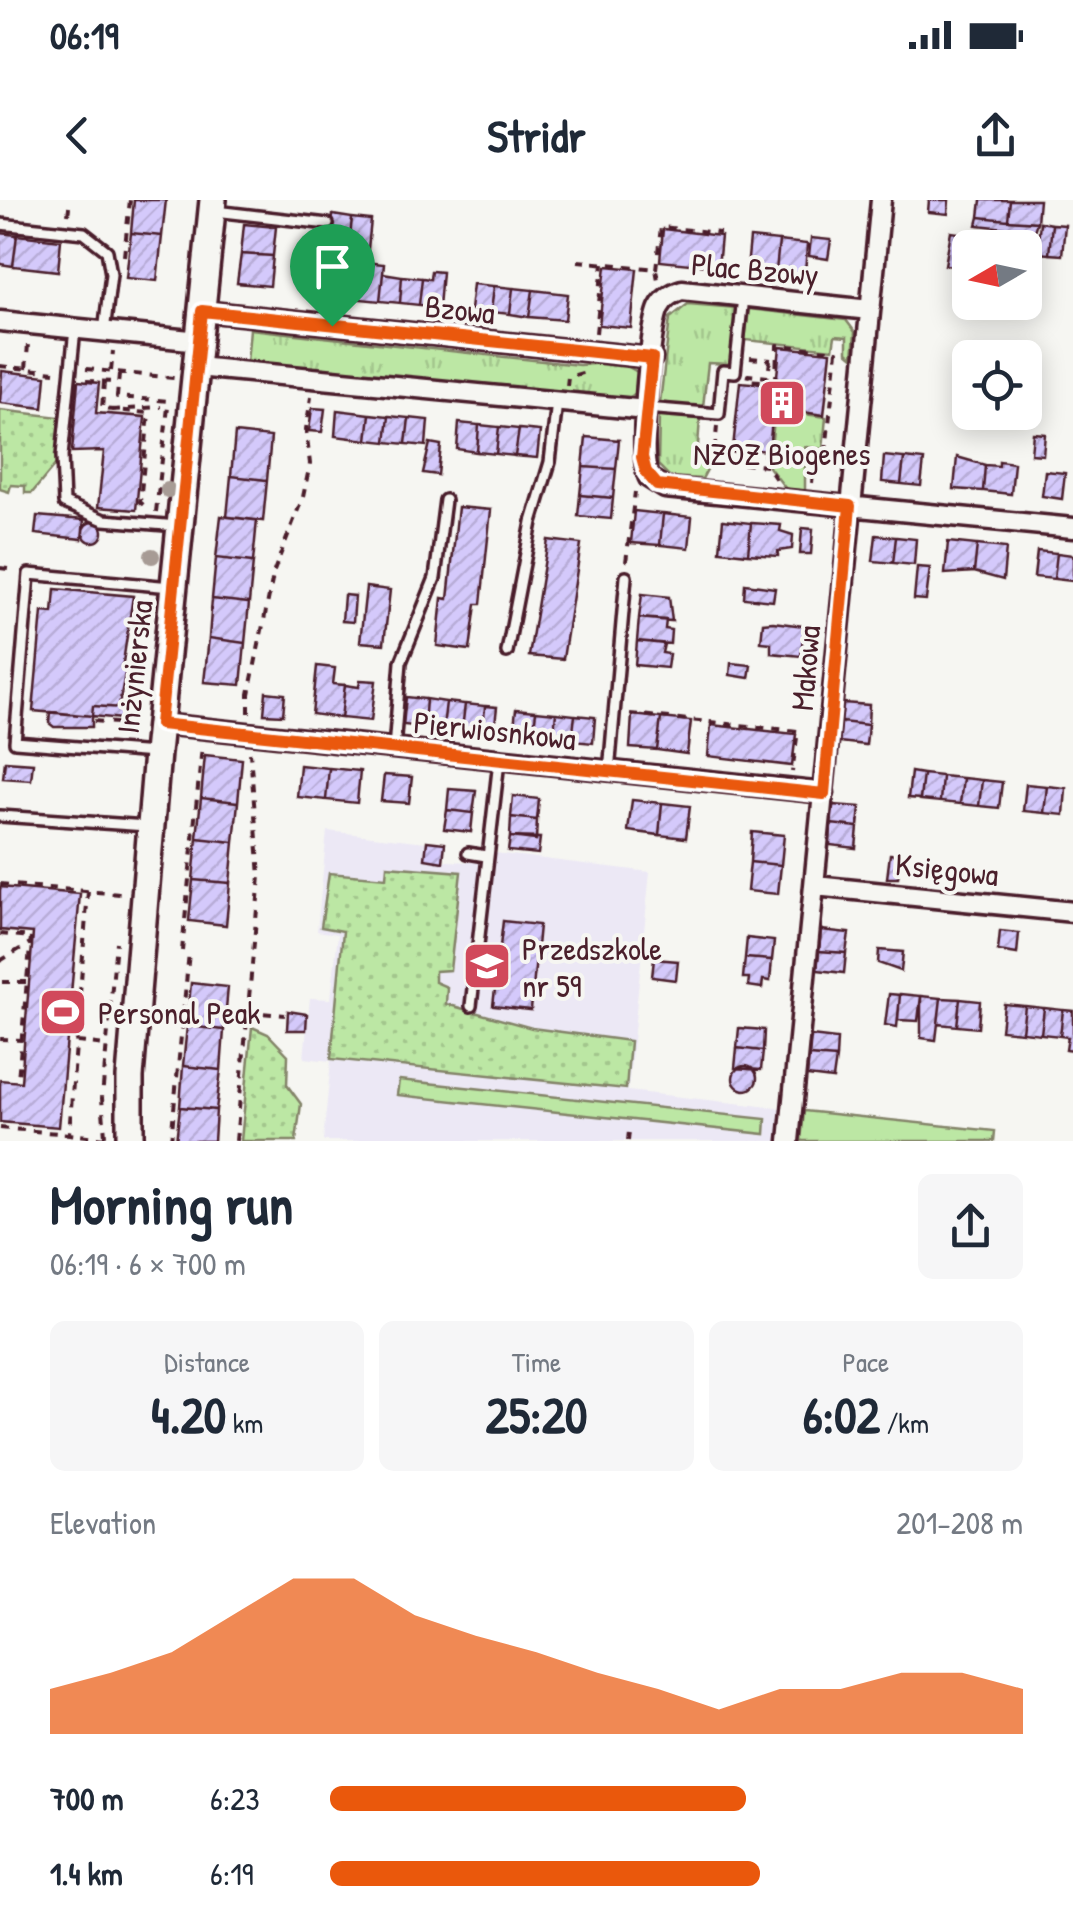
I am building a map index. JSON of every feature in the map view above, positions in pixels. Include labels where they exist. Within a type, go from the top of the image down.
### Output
[{"type":"street","name":"Makowa","points":[[789,1141],[880,200]]},
{"type":"street","name":"Inżynierska","points":[[118,1139],[130,1077],[157,754],[152,725],[174,588],[212,206]]},
{"type":"street","name":"Plac Bzowy","points":[[870,310],[682,290],[660,307],[646,409],[643,466],[657,485],[1073,528]]},
{"type":"street","name":"Bzowa","points":[[202,311],[652,358]]},
{"type":"street","points":[[0,322],[75,329],[109,339],[198,354],[556,402],[646,409]]},
{"type":"street","name":"Pierwiosnkowa","points":[[152,725],[824,794]]},
{"type":"street","name":"Księgowa","points":[[815,886],[1073,912]]},
{"type":"lane","points":[[212,206],[328,224]]},
{"type":"lane","points":[[0,224],[84,233],[107,251],[111,274],[109,339]]},
{"type":"lane","points":[[646,409],[718,414],[723,371],[735,372],[742,306]]},
{"type":"lane","points":[[75,329],[62,456],[64,503],[104,520],[181,526]]},
{"type":"lane","points":[[507,652],[532,522],[550,462],[556,402]]},
{"type":"lane","points":[[394,749],[400,662],[435,578],[445,500]]},
{"type":"lane","points":[[157,754],[16,742],[29,574],[174,588]]},
{"type":"lane","points":[[608,772],[626,577]]},
{"type":"lane","points":[[471,1006],[499,761]]},
{"type":"lane","points":[[0,816],[151,826]]},
{"type":"lane","points":[[468,854],[486,860]]},
{"type":"path","points":[[658,280],[661,227],[720,233]]},
{"type":"path","points":[[578,261],[656,269]]},
{"type":"path","points":[[596,341],[603,263]]},
{"type":"path","points":[[26,369],[29,336]]},
{"type":"path","points":[[109,339],[111,371]]},
{"type":"path","points":[[772,361],[774,382],[748,380],[748,375],[768,377],[772,361],[777,345],[837,351],[826,451],[846,454]]},
{"type":"path","points":[[736,356],[772,361]]},
{"type":"path","points":[[118,374],[118,397]]},
{"type":"path","points":[[88,381],[118,382]]},
{"type":"path","points":[[104,382],[102,409],[162,412]]},
{"type":"path","points":[[236,1141],[260,876],[248,694],[274,571],[310,464],[306,430],[312,388]]},
{"type":"path","points":[[103,397],[170,401]]},
{"type":"path","points":[[162,400],[162,412]]},
{"type":"path","points":[[112,410],[162,412]]},
{"type":"path","points":[[144,506],[140,502],[149,413]]},
{"type":"path","points":[[718,422],[714,464],[768,466]]},
{"type":"path","points":[[147,436],[163,438]]},
{"type":"path","points":[[715,450],[768,455],[768,466],[783,490]]},
{"type":"path","points":[[811,493],[814,461]]},
{"type":"path","points":[[144,467],[160,468]]},
{"type":"path","points":[[626,577],[636,486]]},
{"type":"path","points":[[0,568],[8,568]]},
{"type":"path","points":[[614,712],[798,731],[791,782]]},
{"type":"path","points":[[94,721],[152,725]]},
{"type":"path","points":[[171,1141],[204,729]]},
{"type":"path","points":[[0,884],[121,894]]},
{"type":"path","points":[[69,1134],[88,891]]},
{"type":"path","points":[[0,934],[31,937],[18,1079]]},
{"type":"path","points":[[0,961],[30,943]]},
{"type":"path","points":[[2,982],[28,982]]},
{"type":"path","points":[[248,1012],[285,1015]]},
{"type":"path","points":[[0,1039],[22,1040]]},
{"type":"path","points":[[76,1042],[107,1044]]},
{"type":"path","points":[[0,1128],[118,1139]]},
{"type":"path","points":[[628,1131],[628,1141]]},
{"type":"shaded area","name":"Przedszkole nr 59","points":[[327,831],[426,842],[425,860],[494,863],[495,853],[650,872],[628,1091],[780,1108],[777,1141],[323,1141],[331,1061],[304,1058],[310,998],[331,999],[338,934],[317,931]]},
{"type":"green space","points":[[688,304],[737,308],[731,364],[708,363],[703,407],[660,403],[670,318]]},
{"type":"green space","points":[[749,309],[846,320],[855,332],[853,357],[847,352],[847,337],[835,336],[833,349],[745,340]]},
{"type":"green space","points":[[250,329],[579,365],[620,362],[639,373],[640,390],[623,402],[247,363]]},
{"type":"green space","points":[[0,410],[60,417],[56,464],[32,493],[25,493],[25,486],[11,485],[9,492],[0,489]]},
{"type":"green space","points":[[775,410],[826,417],[823,449],[805,447],[805,492],[786,489],[769,467]]},
{"type":"green space","points":[[659,415],[700,419],[697,458],[712,460],[702,479],[670,477],[658,465]]},
{"type":"green space","points":[[387,866],[461,872],[450,970],[435,971],[435,982],[447,987],[446,1004],[532,1028],[630,1041],[626,1089],[331,1059],[343,931],[321,927],[329,873],[386,878]]},
{"type":"green space","points":[[252,1027],[268,1034],[288,1055],[287,1085],[301,1104],[296,1141],[241,1141]]},
{"type":"green space","points":[[399,1080],[766,1119],[765,1134],[397,1095]]},
{"type":"green space","points":[[804,1111],[995,1131],[994,1141],[801,1141]]},
{"type":"building","points":[[134,200],[166,200],[162,236],[131,233]]},
{"type":"building","points":[[929,200],[949,200],[948,214],[928,212]]},
{"type":"building","points":[[981,200],[1010,200],[1008,220],[979,217]]},
{"type":"building","points":[[1010,200],[1039,200],[1037,222],[1008,220]]},
{"type":"building","points":[[333,215],[352,218],[349,247],[330,245]]},
{"type":"building","points":[[979,217],[1037,222],[1034,230],[977,225]]},
{"type":"building","points":[[352,218],[371,220],[368,249],[349,247]]},
{"type":"building","points":[[1040,222],[1052,224],[1049,254],[1042,253]]},
{"type":"building","points":[[244,224],[276,227],[273,256],[241,254]]},
{"type":"building","points":[[1052,224],[1065,225],[1062,255],[1049,254]]},
{"type":"building","points":[[663,229],[721,236],[718,267],[660,261]]},
{"type":"building","points":[[951,232],[952,232],[952,266],[945,265]]},
{"type":"building","points":[[0,233],[17,235],[13,266],[0,264]]},
{"type":"building","points":[[131,233],[162,236],[157,281],[126,278]]},
{"type":"building","points":[[17,235],[61,240],[58,271],[13,266]]},
{"type":"building","points":[[750,238],[779,241],[776,272],[747,269]]},
{"type":"building","points":[[811,238],[831,240],[828,259],[809,256]]},
{"type":"building","points":[[779,241],[807,244],[805,275],[776,272]]},
{"type":"building","points":[[241,254],[273,256],[270,286],[237,283]]},
{"type":"building","points":[[364,262],[384,264],[380,301],[360,299]]},
{"type":"building","points":[[332,264],[346,265],[343,289],[330,287]]},
{"type":"building","points":[[606,266],[637,269],[631,328],[599,325]]},
{"type":"building","points":[[431,271],[442,272],[439,307],[419,305],[422,278],[430,279]]},
{"type":"building","points":[[383,273],[402,276],[400,303],[380,301]]},
{"type":"building","points":[[402,276],[422,278],[419,305],[400,303]]},
{"type":"building","points":[[473,284],[494,286],[491,312],[470,310]]},
{"type":"building","points":[[494,286],[513,288],[510,314],[491,312]]},
{"type":"building","points":[[513,288],[533,290],[529,317],[510,314]]},
{"type":"building","points":[[533,290],[568,294],[565,320],[529,317]]},
{"type":"building","name":"NZOZ Biogenes","points":[[780,347],[831,352],[824,415],[773,408],[769,451],[733,448],[740,382],[776,385]]},
{"type":"building","points":[[2,371],[46,376],[43,408],[0,403]]},
{"type":"building","points":[[78,381],[99,383],[96,413],[145,417],[136,510],[98,507],[104,451],[72,452]]},
{"type":"building","points":[[312,408],[325,409],[322,432],[309,431]]},
{"type":"building","points":[[337,410],[370,414],[367,440],[335,436]]},
{"type":"building","points":[[370,414],[389,416],[386,442],[367,440]]},
{"type":"building","points":[[389,416],[409,418],[406,444],[386,442]]},
{"type":"building","points":[[409,418],[428,420],[426,446],[406,444]]},
{"type":"building","points":[[459,423],[479,425],[477,452],[457,449]]},
{"type":"building","points":[[479,425],[499,427],[496,454],[477,452]]},
{"type":"building","points":[[499,427],[519,429],[515,456],[496,454]]},
{"type":"building","points":[[519,429],[540,431],[537,458],[515,456]]},
{"type":"building","points":[[235,433],[271,437],[267,480],[231,476]]},
{"type":"building","points":[[1033,433],[1045,434],[1043,455],[1031,454]]},
{"type":"building","points":[[586,437],[619,440],[616,469],[583,467]]},
{"type":"building","points":[[430,443],[441,445],[438,475],[423,473]]},
{"type":"building","points":[[884,456],[904,458],[901,484],[882,482]]},
{"type":"building","points":[[957,457],[985,465],[983,491],[954,489]]},
{"type":"building","points":[[904,458],[924,460],[921,486],[901,484]]},
{"type":"building","points":[[999,461],[1014,463],[1011,494],[983,491],[985,465],[999,466]]},
{"type":"building","points":[[583,467],[616,469],[613,498],[580,495]]},
{"type":"building","points":[[1045,471],[1065,473],[1062,499],[1042,496]]},
{"type":"building","points":[[231,476],[267,480],[263,521],[227,517]]},
{"type":"building","points":[[580,495],[613,498],[611,519],[578,516]]},
{"type":"building","points":[[458,507],[491,510],[481,604],[476,604],[470,650],[437,646],[442,598],[448,599]]},
{"type":"building","points":[[634,511],[663,514],[660,545],[631,543]]},
{"type":"building","points":[[663,514],[692,517],[689,548],[660,545]]},
{"type":"building","points":[[37,516],[84,520],[82,539],[35,534]]},
{"type":"building","points":[[221,516],[257,520],[253,562],[216,558]]},
{"type":"building","points":[[723,520],[751,523],[748,554],[720,551]]},
{"type":"building","points":[[93,522],[103,532],[93,542],[83,532]]},
{"type":"building","points":[[751,523],[781,525],[780,531],[793,535],[792,549],[778,551],[778,556],[748,554]]},
{"type":"building","points":[[802,528],[813,529],[811,554],[800,554]]},
{"type":"building","points":[[876,535],[896,537],[893,563],[873,561]]},
{"type":"building","points":[[896,537],[916,539],[914,565],[893,563]]},
{"type":"building","points":[[548,540],[581,544],[563,659],[529,656]]},
{"type":"building","points":[[948,542],[977,545],[974,572],[945,574]]},
{"type":"building","points":[[977,545],[1006,548],[1003,580],[974,572]]},
{"type":"building","points":[[1037,551],[1057,553],[1054,579],[1034,577]]},
{"type":"building","points":[[1057,553],[1073,555],[1073,581],[1054,579]]},
{"type":"building","points":[[216,558],[253,562],[249,603],[212,599]]},
{"type":"building","points":[[917,567],[930,568],[926,600],[914,599]]},
{"type":"building","points":[[745,584],[775,588],[773,601],[744,598]]},
{"type":"building","points":[[366,587],[390,590],[384,644],[360,642]]},
{"type":"building","points":[[55,589],[133,596],[122,669],[126,669],[119,705],[122,708],[93,706],[92,716],[33,711],[42,612],[53,613]]},
{"type":"building","points":[[642,594],[669,597],[672,621],[639,618]]},
{"type":"building","points":[[344,595],[355,596],[353,622],[342,621]]},
{"type":"building","points":[[212,599],[249,603],[245,643],[209,638]]},
{"type":"building","points":[[639,618],[666,620],[665,629],[671,630],[670,644],[637,641]]},
{"type":"building","points":[[763,623],[804,626],[801,656],[771,653],[771,643],[761,642]]},
{"type":"building","points":[[209,638],[245,643],[241,685],[204,682]]},
{"type":"building","points":[[637,641],[664,644],[662,653],[669,654],[667,668],[635,665]]},
{"type":"building","points":[[731,663],[751,665],[749,678],[730,675]]},
{"type":"building","points":[[317,666],[335,668],[333,684],[345,685],[341,718],[312,714]]},
{"type":"building","points":[[360,680],[376,681],[371,721],[341,718],[345,685],[359,687]]},
{"type":"building","points":[[266,692],[285,694],[283,715],[264,714]]},
{"type":"building","points":[[406,697],[426,699],[424,727],[403,725]]},
{"type":"building","points":[[426,699],[446,702],[443,728],[424,727]]},
{"type":"building","points":[[446,702],[465,704],[462,730],[443,728]]},
{"type":"building","points":[[843,703],[869,705],[868,725],[841,722]]},
{"type":"building","points":[[465,704],[485,706],[483,732],[462,730]]},
{"type":"building","points":[[93,706],[122,708],[122,719],[92,716]]},
{"type":"building","points":[[485,706],[497,707],[494,733],[483,732]]},
{"type":"building","points":[[516,709],[536,711],[533,738],[513,735]]},
{"type":"building","points":[[536,711],[556,713],[553,740],[533,738]]},
{"type":"building","points":[[50,712],[92,716],[92,727],[54,727],[49,723]]},
{"type":"building","points":[[556,713],[575,715],[572,741],[553,740]]},
{"type":"building","points":[[575,715],[595,717],[593,743],[572,741]]},
{"type":"building","points":[[632,715],[661,718],[657,750],[630,748]]},
{"type":"building","points":[[661,718],[691,721],[687,754],[657,750]]},
{"type":"building","points":[[841,722],[868,725],[866,745],[839,742]]},
{"type":"building","points":[[711,725],[796,734],[792,766],[708,756]]},
{"type":"building","points":[[205,755],[242,759],[238,802],[201,798]]},
{"type":"building","points":[[5,761],[33,763],[31,780],[3,778]]},
{"type":"building","points":[[300,765],[329,768],[326,800],[297,797]]},
{"type":"building","points":[[329,768],[360,771],[357,803],[326,800]]},
{"type":"building","points":[[911,772],[923,774],[920,799],[908,798]]},
{"type":"building","points":[[923,774],[942,776],[940,802],[920,800]]},
{"type":"building","points":[[384,775],[412,777],[409,803],[381,801]]},
{"type":"building","points":[[942,776],[963,778],[960,804],[940,802]]},
{"type":"building","points":[[963,778],[982,780],[979,806],[960,804]]},
{"type":"building","points":[[982,780],[1002,782],[999,808],[979,806]]},
{"type":"building","points":[[1026,784],[1047,786],[1044,813],[1023,811]]},
{"type":"building","points":[[1047,786],[1066,788],[1064,815],[1044,813]]},
{"type":"building","points":[[449,789],[476,791],[473,813],[447,810]]},
{"type":"building","points":[[513,796],[539,799],[537,820],[511,817]]},
{"type":"building","points":[[201,798],[238,802],[234,842],[197,838]]},
{"type":"building","points":[[632,800],[662,803],[659,835],[628,831]]},
{"type":"building","points":[[662,803],[690,806],[686,838],[659,835]]},
{"type":"building","points":[[833,805],[860,807],[858,827],[831,824]]},
{"type":"building","points":[[447,810],[473,813],[471,832],[444,829]]},
{"type":"building","points":[[511,817],[537,820],[536,840],[510,837]]},
{"type":"building","points":[[831,824],[858,827],[856,848],[830,845]]},
{"type":"building","points":[[752,832],[784,835],[781,865],[750,862]]},
{"type":"building","points":[[510,837],[540,838],[538,854],[508,851]]},
{"type":"building","points":[[197,838],[234,842],[230,883],[193,880]]},
{"type":"building","points":[[427,841],[445,843],[443,862],[425,859]]},
{"type":"building","points":[[890,854],[900,855],[898,878],[887,878]]},
{"type":"building","points":[[750,862],[781,865],[778,894],[747,891]]},
{"type":"building","points":[[193,880],[230,883],[226,925],[189,921]]},
{"type":"building","points":[[0,887],[80,894],[59,1127],[0,1122],[0,1080],[21,1082],[33,933],[0,930]]},
{"type":"building","points":[[503,921],[539,925],[531,1010],[493,1006]]},
{"type":"building","points":[[821,930],[849,933],[846,953],[819,951]]},
{"type":"building","points":[[1000,931],[1019,933],[1017,954],[998,951]]},
{"type":"building","points":[[747,938],[774,941],[772,960],[745,958]]},
{"type":"building","points":[[879,950],[903,952],[901,971],[878,963]]},
{"type":"building","points":[[819,951],[846,953],[844,973],[817,970]]},
{"type":"building","points":[[745,958],[772,960],[770,981],[763,980],[762,988],[748,986],[749,978],[743,978]]},
{"type":"building","points":[[654,959],[678,961],[676,980],[652,977]]},
{"type":"building","points":[[191,983],[228,987],[224,1030],[187,1026]]},
{"type":"building","points":[[889,994],[900,995],[897,1027],[885,1025]]},
{"type":"building","points":[[900,994],[921,996],[918,1021],[898,1020]]},
{"type":"building","points":[[921,996],[941,998],[936,1040],[921,1038]]},
{"type":"building","points":[[941,998],[960,999],[957,1026],[938,1024]]},
{"type":"building","points":[[960,999],[980,1001],[978,1028],[957,1026]]},
{"type":"building","points":[[1004,1004],[1025,1006],[1022,1032],[1001,1030]]},
{"type":"building","points":[[1025,1006],[1044,1008],[1041,1034],[1022,1032]]},
{"type":"building","points":[[1044,1008],[1063,1010],[1060,1036],[1041,1034]]},
{"type":"building","points":[[1063,1010],[1073,1011],[1073,1051],[1066,1050],[1068,1037],[1060,1036]]},
{"type":"building","points":[[288,1011],[307,1014],[306,1030],[287,1030]]},
{"type":"building","points":[[187,1026],[224,1030],[221,1070],[183,1066]]},
{"type":"building","points":[[739,1028],[764,1030],[763,1051],[737,1048]]},
{"type":"building","points":[[811,1036],[837,1039],[836,1058],[809,1056]]},
{"type":"building","points":[[737,1048],[763,1051],[761,1070],[735,1068]]},
{"type":"building","points":[[809,1056],[836,1058],[833,1079],[807,1076]]},
{"type":"building","points":[[183,1066],[221,1070],[216,1110],[180,1107]]},
{"type":"building","points":[[745,1066],[757,1078],[745,1090],[733,1078]]},
{"type":"building","points":[[180,1107],[216,1110],[214,1141],[176,1141]]},
{"type":"place","name":"NZOZ Biogenes","points":[[782,403]]},
{"type":"place","name":"Przedszkole nr 59","points":[[487,966]]},
{"type":"place","name":"Personal Peak","points":[[63,1012]]},
{"type":"route","points":[[202,311],[332,326],[652,358],[642,457],[649,478],[657,485],[850,506],[824,794],[160,724],[202,311]]}]
